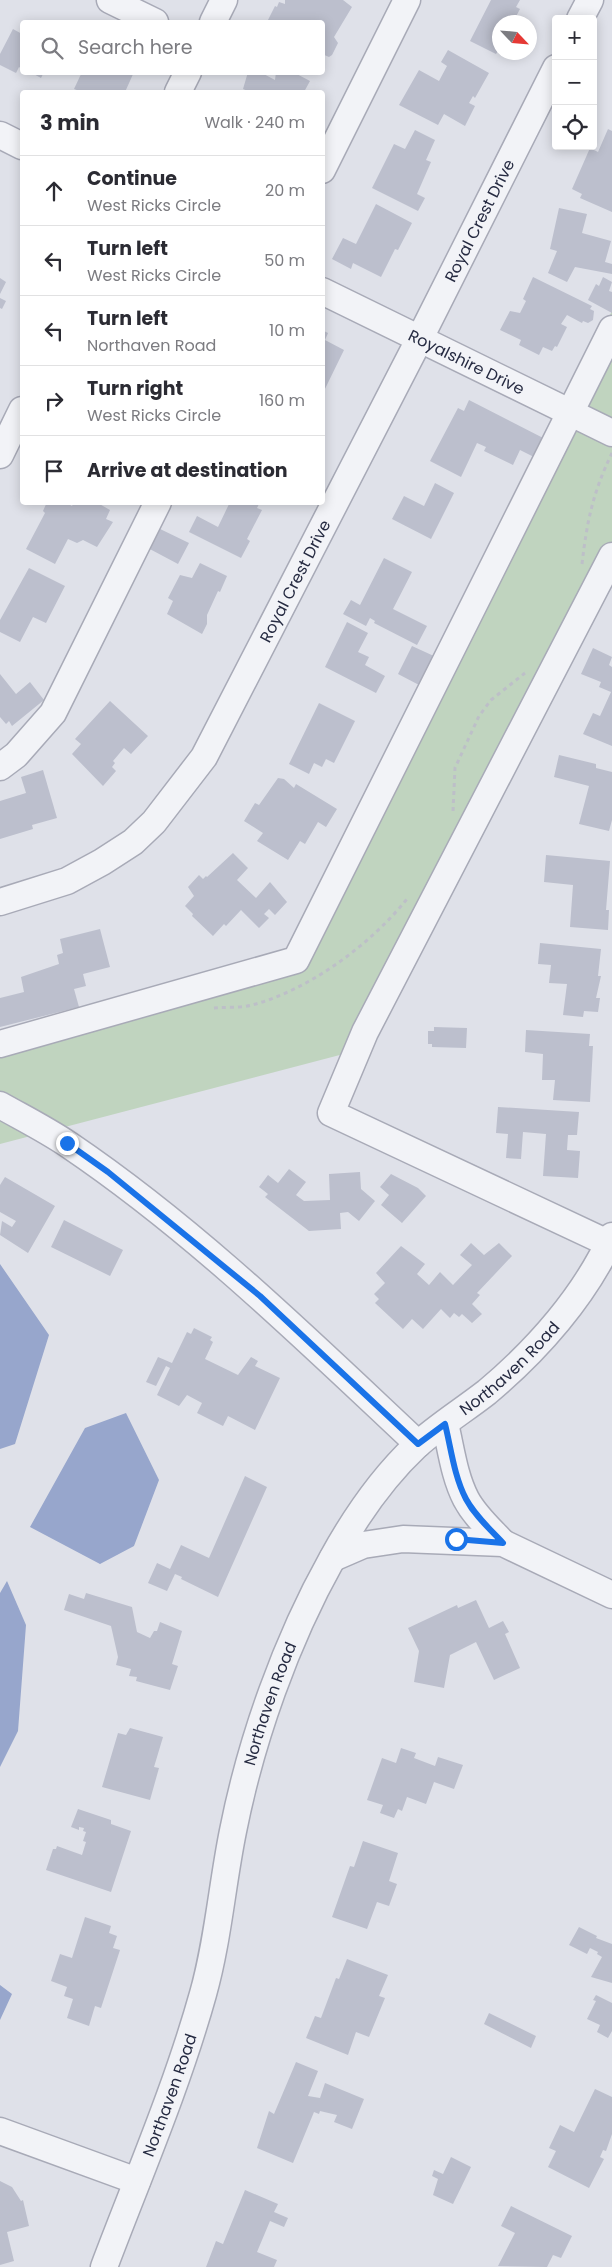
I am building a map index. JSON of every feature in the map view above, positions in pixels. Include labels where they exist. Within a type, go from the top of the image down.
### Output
[{"type":"street","points":[[110,0],[151,20]]},
{"type":"street","points":[[214,20],[224,0]]},
{"type":"street","points":[[325,164],[407,0]]},
{"type":"street","points":[[582,15],[590,0]]},
{"type":"street","points":[[179,90],[186,75]]},
{"type":"street","name":"Royal Crest Drive","points":[[0,902],[67,881],[133,842],[154,822],[204,757],[420,338],[552,76]]},
{"type":"street","points":[[0,135],[20,145]]},
{"type":"street","name":"Royalshire Drive","points":[[325,293],[612,433]]},
{"type":"street","points":[[0,1044],[296,960],[612,329]]},
{"type":"street","points":[[0,455],[20,414]]},
{"type":"street","points":[[0,767],[16,755],[53,713],[157,505]]},
{"type":"street","points":[[611,1241],[331,1113],[365,1032],[612,556]]},
{"type":"street","points":[[0,1105],[67,1143],[108,1172],[253,1289],[418,1444]]},
{"type":"street","name":"Northaven Road","points":[[104,2267],[183,2060],[214,1946],[233,1831],[248,1767],[270,1702],[306,1608],[332,1558],[388,1475],[418,1444],[489,1390],[550,1330],[592,1274],[611,1241]]},
{"type":"street","points":[[445,1424],[457,1475],[465,1498],[480,1519],[503,1543],[612,1595]]},
{"type":"street","points":[[332,1558],[364,1545],[403,1539],[503,1543]]},
{"type":"street","points":[[0,2131],[137,2181]]},
{"type":"path","points":[[453,814],[455,768],[479,716],[491,700],[528,672]]},
{"type":"green space","points":[[612,311],[612,548],[355,1051],[0,1144],[0,1033],[284,959]]},
{"type":"water","points":[[0,1264],[49,1335],[15,1444],[0,1449]]},
{"type":"water","points":[[126,1413],[159,1480],[134,1546],[100,1564],[30,1527],[85,1428]]},
{"type":"water","points":[[7,1581],[26,1625],[18,1731],[0,1767],[0,1593]]},
{"type":"water","points":[[0,1985],[12,1994],[0,2020]]},
{"type":"building","points":[[285,0],[343,0],[352,7],[334,37],[338,43],[332,55],[329,57],[325,55],[325,20],[268,20],[279,2],[285,4]]},
{"type":"building","points":[[491,0],[520,0],[516,7],[520,9],[517,15],[492,15],[492,52],[470,41]]},
{"type":"building","points":[[13,29],[20,33],[20,68],[16,73],[0,65],[0,54]]},
{"type":"building","points":[[448,50],[489,73],[475,98],[473,96],[469,103],[475,106],[465,126],[444,114],[438,125],[399,105],[419,70],[439,81],[447,66],[441,62]]},
{"type":"building","points":[[81,75],[133,75],[126,90],[74,89]]},
{"type":"building","points":[[247,75],[266,75],[275,80],[276,75],[299,75],[310,81],[305,90],[243,89]]},
{"type":"building","points":[[608,129],[612,131],[612,212],[580,198],[582,194],[572,189],[589,150],[598,152]]},
{"type":"building","points":[[415,130],[435,140],[426,160],[431,162],[417,194],[425,198],[418,211],[372,188],[394,144],[405,149]]},
{"type":"building","points":[[376,204],[412,223],[398,250],[395,249],[381,277],[353,263],[351,269],[332,259],[343,238],[356,244]]},
{"type":"building","points":[[559,208],[587,214],[582,233],[611,241],[605,262],[612,264],[612,274],[575,267],[567,282],[548,273],[557,251],[550,249]]},
{"type":"building","points":[[533,277],[592,306],[590,309],[594,311],[593,320],[588,323],[583,321],[582,323],[567,315],[561,324],[567,327],[557,347],[555,346],[552,351],[543,347],[539,355],[519,345],[521,340],[500,330],[510,311],[520,313],[526,301],[523,299]]},
{"type":"building","points":[[603,277],[612,282],[609,291],[612,292],[612,313],[588,300],[596,284],[599,286]]},
{"type":"building","points":[[0,278],[6,282],[0,294]]},
{"type":"building","points":[[0,298],[6,301],[2,309],[0,308]]},
{"type":"building","points":[[325,340],[344,350],[325,389]]},
{"type":"building","points":[[469,400],[549,441],[540,460],[520,450],[513,465],[484,451],[486,447],[477,443],[461,477],[430,461],[458,408],[464,411]]},
{"type":"building","points":[[435,483],[454,493],[431,539],[392,519],[404,496],[424,506]]},
{"type":"building","points":[[46,505],[101,505],[110,510],[106,519],[113,522],[97,547],[83,540],[77,543],[68,539],[55,564],[26,549],[45,513],[43,511]]},
{"type":"building","points":[[229,505],[258,505],[257,508],[262,510],[247,539],[250,541],[241,558],[189,532],[197,516],[218,527]]},
{"type":"building","points":[[156,527],[189,543],[178,564],[146,547]]},
{"type":"building","points":[[384,558],[412,572],[393,609],[427,626],[417,645],[374,623],[375,621],[370,618],[366,626],[343,614],[351,600],[360,605]]},
{"type":"building","points":[[200,563],[227,576],[207,615],[207,624],[202,634],[167,614],[173,601],[168,598],[180,575],[192,578]]},
{"type":"building","points":[[29,568],[65,586],[46,623],[33,617],[20,642],[0,632],[0,620]]},
{"type":"building","points":[[347,622],[368,633],[358,652],[369,657],[365,665],[385,676],[376,693],[325,667]]},
{"type":"building","points":[[412,646],[436,657],[421,686],[398,674]]},
{"type":"building","points":[[593,648],[612,657],[609,665],[612,667],[612,746],[583,734],[593,713],[600,716],[611,692],[599,687],[601,682],[581,674]]},
{"type":"building","points":[[0,674],[16,694],[30,682],[44,700],[12,726],[9,721],[6,724],[0,717]]},
{"type":"building","points":[[110,701],[148,736],[131,754],[124,748],[113,761],[115,763],[112,767],[116,771],[103,786],[72,754],[81,744],[75,739]]},
{"type":"building","points":[[319,703],[355,721],[334,763],[326,759],[322,767],[314,763],[309,774],[289,764]]},
{"type":"building","points":[[559,755],[596,764],[596,768],[612,772],[612,820],[609,831],[579,824],[589,786],[554,777]]},
{"type":"building","points":[[43,770],[57,818],[32,825],[33,829],[0,839],[0,801],[26,793],[21,777]]},
{"type":"building","points":[[278,778],[284,779],[294,788],[296,784],[337,809],[326,827],[318,822],[305,844],[300,841],[288,860],[257,841],[263,833],[244,821],[255,803],[259,805]]},
{"type":"building","points":[[233,853],[248,868],[237,880],[256,898],[270,882],[287,902],[275,915],[269,909],[264,914],[269,918],[259,928],[241,910],[226,926],[224,924],[213,936],[192,916],[193,914],[185,906],[194,896],[188,887],[199,875],[203,879],[207,877]]},
{"type":"building","points":[[546,855],[610,861],[606,910],[609,910],[608,930],[570,927],[573,885],[544,882]]},
{"type":"building","points":[[100,929],[110,967],[83,974],[86,986],[74,989],[79,1007],[0,1027],[0,998],[24,992],[21,977],[59,964],[57,955],[63,953],[60,939]]},
{"type":"building","points":[[540,943],[601,949],[598,976],[601,976],[596,998],[600,998],[598,1012],[584,1011],[583,1017],[563,1015],[567,984],[549,983],[551,965],[538,964]]},
{"type":"building","points":[[434,1027],[467,1028],[466,1048],[432,1047],[432,1044],[428,1044],[428,1031],[434,1031]]},
{"type":"building","points":[[526,1030],[590,1034],[589,1046],[593,1046],[590,1102],[553,1100],[555,1080],[542,1080],[543,1054],[525,1052]]},
{"type":"building","points":[[498,1107],[579,1112],[577,1135],[568,1135],[567,1150],[580,1151],[578,1178],[543,1176],[546,1134],[523,1132],[521,1159],[506,1158],[508,1134],[496,1133]]},
{"type":"building","points":[[289,1169],[306,1182],[296,1195],[304,1201],[330,1200],[329,1174],[360,1172],[361,1189],[375,1201],[359,1221],[348,1212],[340,1213],[341,1229],[309,1231],[265,1197],[268,1194],[259,1187],[268,1175],[278,1183]]},
{"type":"building","points":[[391,1174],[418,1188],[426,1196],[402,1223],[381,1205],[389,1195],[380,1187]]},
{"type":"building","points":[[5,1177],[55,1206],[28,1253],[0,1235],[2,1221],[12,1227],[16,1221],[0,1212],[0,1185]]},
{"type":"building","points":[[64,1220],[123,1250],[110,1276],[51,1247]]},
{"type":"building","points":[[471,1243],[484,1255],[499,1243],[512,1256],[477,1293],[480,1295],[472,1304],[482,1314],[472,1323],[462,1314],[459,1317],[454,1313],[450,1318],[441,1309],[423,1329],[412,1319],[403,1329],[375,1303],[379,1299],[374,1294],[385,1283],[376,1273],[401,1246],[425,1264],[417,1274],[429,1285],[440,1272],[453,1285],[472,1265],[460,1255]]},
{"type":"building","points":[[194,1328],[212,1337],[210,1340],[213,1342],[205,1359],[238,1375],[251,1357],[258,1361],[255,1366],[280,1378],[255,1430],[228,1416],[223,1426],[197,1413],[202,1403],[187,1395],[179,1406],[157,1395],[170,1368],[166,1366],[156,1386],[146,1382],[158,1357],[172,1363],[187,1332],[191,1334]]},
{"type":"building","points":[[245,1476],[267,1487],[218,1597],[181,1579],[182,1577],[175,1574],[167,1591],[148,1583],[157,1563],[170,1569],[181,1545],[209,1558]]},
{"type":"building","points":[[86,1593],[132,1607],[137,1632],[150,1638],[154,1631],[157,1631],[160,1622],[182,1631],[172,1664],[178,1666],[170,1690],[136,1681],[137,1677],[129,1676],[131,1669],[116,1665],[118,1657],[111,1626],[64,1610],[69,1594],[84,1599]]},
{"type":"building","points":[[476,1600],[489,1628],[503,1621],[509,1632],[505,1634],[520,1668],[494,1680],[476,1642],[450,1655],[444,1688],[414,1682],[419,1651],[408,1628],[457,1605],[458,1608]]},
{"type":"building","points":[[130,1728],[163,1737],[154,1767],[159,1768],[150,1800],[102,1787],[118,1733],[126,1735]]},
{"type":"building","points":[[401,1748],[416,1753],[414,1758],[435,1766],[438,1757],[463,1765],[454,1789],[434,1782],[426,1804],[407,1797],[402,1811],[398,1809],[394,1818],[380,1813],[383,1805],[367,1800],[382,1758],[396,1763]]},
{"type":"building","points":[[78,1809],[111,1820],[111,1824],[131,1831],[111,1892],[46,1870],[53,1849],[56,1849],[57,1846],[82,1855],[86,1842],[83,1841],[86,1832],[83,1831],[84,1828],[79,1827],[79,1830],[71,1827]]},
{"type":"building","points":[[363,1841],[398,1853],[389,1881],[397,1884],[389,1906],[377,1902],[367,1929],[332,1917],[350,1866],[354,1867]]},
{"type":"building","points":[[85,1917],[111,1926],[109,1933],[117,1936],[113,1948],[120,1950],[101,2008],[95,2006],[89,2026],[67,2018],[73,1999],[64,1996],[67,1987],[51,1981],[60,1954],[72,1958]]},
{"type":"building","points":[[579,1927],[597,1936],[596,1938],[612,1944],[612,1983],[591,1977],[602,1957],[597,1954],[598,1952],[590,1948],[587,1954],[569,1945]]},
{"type":"building","points":[[347,1959],[388,1975],[379,1996],[385,1998],[369,2037],[356,2032],[348,2055],[306,2038],[315,2016],[321,2018],[336,1978],[339,1979]]},
{"type":"building","points":[[596,1995],[612,2003],[612,2031],[608,2038],[597,2032],[600,2025],[587,2019],[596,2001],[593,2000]]},
{"type":"building","points":[[489,2013],[536,2036],[531,2048],[484,2024]]},
{"type":"building","points":[[296,2062],[318,2071],[308,2096],[320,2098],[325,2083],[364,2099],[352,2129],[334,2122],[337,2115],[320,2111],[319,2114],[314,2112],[293,2163],[257,2148],[269,2111],[274,2114]]},
{"type":"building","points":[[595,2089],[612,2097],[612,2134],[606,2151],[603,2150],[600,2157],[604,2159],[589,2188],[548,2167],[556,2151],[549,2148],[560,2125],[574,2132]]},
{"type":"building","points":[[451,2157],[471,2167],[453,2204],[433,2195],[438,2179],[432,2176],[434,2170],[443,2174]]},
{"type":"building","points":[[0,2181],[12,2187],[21,2201],[23,2200],[29,2226],[7,2232],[14,2261],[0,2265]]},
{"type":"building","points":[[245,2190],[278,2204],[274,2212],[288,2218],[284,2227],[270,2221],[257,2252],[277,2260],[274,2267],[206,2267],[216,2241],[223,2244]]},
{"type":"building","points":[[511,2206],[572,2236],[561,2258],[553,2255],[547,2267],[498,2266],[515,2233],[501,2226]]},
{"type":"route","points":[[67,1143],[108,1172],[260,1296],[418,1444],[445,1424],[457,1475],[465,1498],[480,1519],[503,1543],[456,1539]]}]
